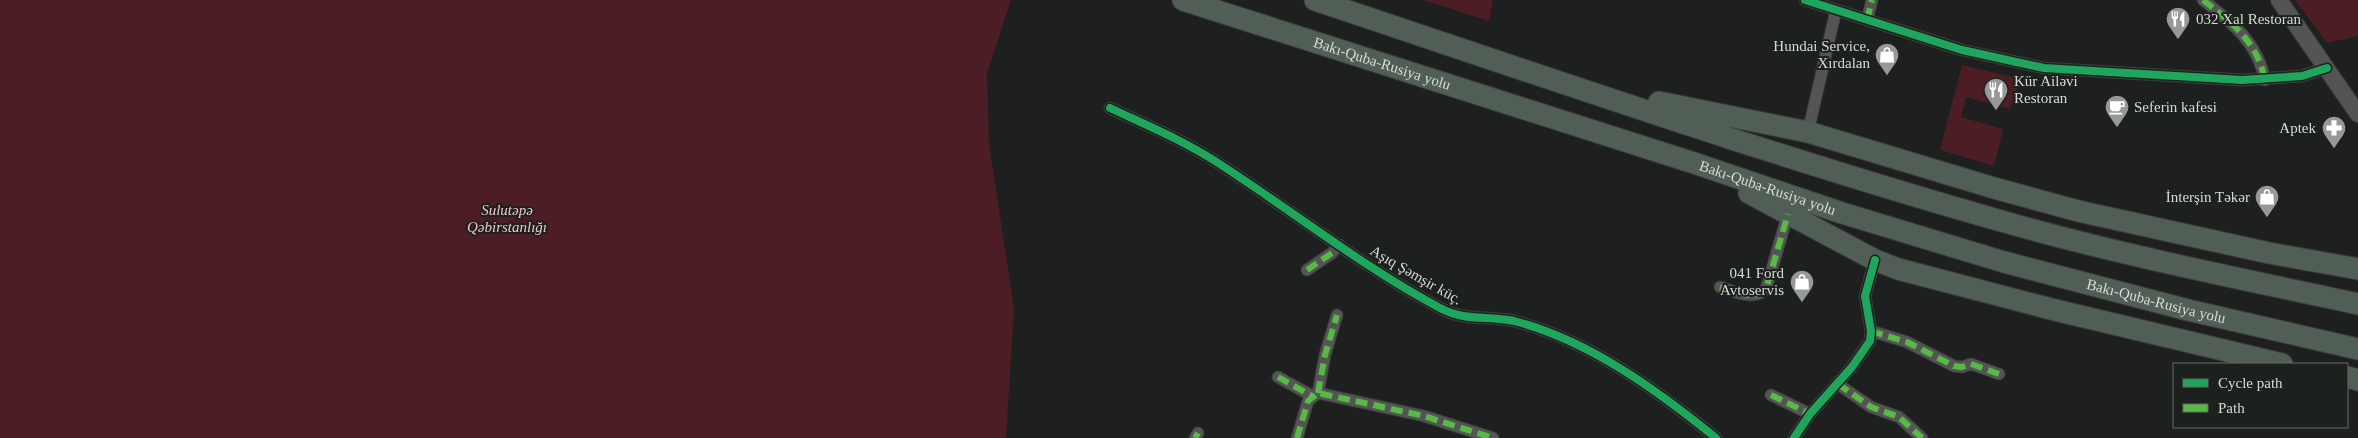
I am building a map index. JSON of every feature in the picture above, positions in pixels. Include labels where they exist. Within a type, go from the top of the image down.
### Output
[{"type":"highway","name":"Bakı-Quba-Rusiya yolu","points":[[1183,0],[1694,163],[1842,214],[2004,262],[2188,310],[2358,349]]},
{"type":"highway","points":[[1315,0],[1857,179],[2014,225],[2198,270],[2358,304]]},
{"type":"highway","points":[[1572,86],[1808,132],[2059,206],[2269,253],[2358,269]]},
{"type":"highway","points":[[1694,163],[1875,260],[1947,283],[2278,363]]},
{"type":"main road","points":[[2279,0],[2358,114]]},
{"type":"main road","points":[[2269,253],[2340,259],[2358,257]]},
{"type":"street","points":[[1805,0],[1962,50],[2044,68],[2265,80],[2302,76],[2327,68]]},
{"type":"street","points":[[1867,20],[1872,0]]},
{"type":"street","points":[[2203,0],[2245,35],[2259,58],[2265,80]]},
{"type":"street","points":[[1808,132],[1836,10]]},
{"type":"street","name":"Aşıq Şəmşir küç.","points":[[1110,108],[1180,141],[1214,160],[1394,281],[1455,315],[1514,321],[1589,351],[1672,403],[1716,438]]},
{"type":"street","points":[[1720,287],[1752,296],[1759,296],[1766,289],[1788,214]]},
{"type":"street","points":[[1307,270],[1332,253],[1339,245]]},
{"type":"street","points":[[1794,438],[1810,414],[1838,384],[1864,351],[1871,331],[1865,296],[1875,260]]},
{"type":"street","points":[[1297,438],[1304,411],[1315,394],[1337,315]]},
{"type":"street","points":[[1871,331],[1907,342],[1954,366],[1979,366],[1999,374]]},
{"type":"street","points":[[1278,377],[1315,394],[1424,416],[1493,438]]},
{"type":"street","points":[[1838,384],[1866,404],[1899,417],[1922,438]]},
{"type":"street","points":[[1771,395],[1810,414]]},
{"type":"green space","name":"Sulutəpə Qəbirstanlığı","points":[[0,0],[1011,0],[987,73],[989,143],[1014,309],[1006,438],[0,438]]},
{"type":"green space","points":[[1423,0],[1493,0],[1489,21]]},
{"type":"green space","points":[[2295,0],[2358,0],[2358,36],[2327,43]]},
{"type":"green space","points":[[1962,65],[2020,79],[2010,109],[1966,97],[1961,117],[2003,129],[1994,166],[1940,150]]},
{"type":"marked path","points":[[1867,20],[1872,0]]},
{"type":"marked path","points":[[2203,0],[2233,25],[2250,44],[2256,54],[2265,80]]},
{"type":"marked path","points":[[1720,287],[1750,295],[1761,293],[1766,289],[1788,214]]},
{"type":"marked path","points":[[1307,270],[1332,253],[1339,245]]},
{"type":"marked path","points":[[1318,393],[1325,355],[1337,315]]},
{"type":"marked path","points":[[1871,331],[1907,342],[1954,366],[1962,367],[1971,364],[1999,374]]},
{"type":"marked path","points":[[1278,377],[1312,396]]},
{"type":"marked path","points":[[1838,384],[1871,407],[1899,417],[1922,438]]},
{"type":"marked path","points":[[1297,438],[1308,401],[1318,393],[1424,416],[1493,438]]},
{"type":"marked path","points":[[1771,395],[1810,414]]},
{"type":"marked path","points":[[1195,438],[1198,433]]},
{"type":"cycle path","points":[[1805,0],[1962,50],[2044,68],[2242,80],[2302,76],[2327,68]]},
{"type":"cycle path","points":[[1110,108],[1202,153],[1382,274],[1440,308],[1468,317],[1514,321],[1568,341],[1595,354],[1646,385],[1716,438]]},
{"type":"cycle path","points":[[1794,438],[1810,414],[1852,367],[1870,341],[1871,331],[1865,296],[1875,260]]},
{"type":"place","name":"032 Xal Restoran","points":[[2178,40]]},
{"type":"place","name":"Hundai Service, Xırdalan","points":[[1887,76]]},
{"type":"place","name":"Kür Ailəvi Restoran","points":[[1996,111]]},
{"type":"place","name":"Seferin kafesi","points":[[2117,128]]},
{"type":"place","name":"Aptek","points":[[2334,149]]},
{"type":"place","name":"İnterşin Təkər","points":[[2267,218]]},
{"type":"place","name":"041 Ford Avtoservis","points":[[1802,303]]}]
